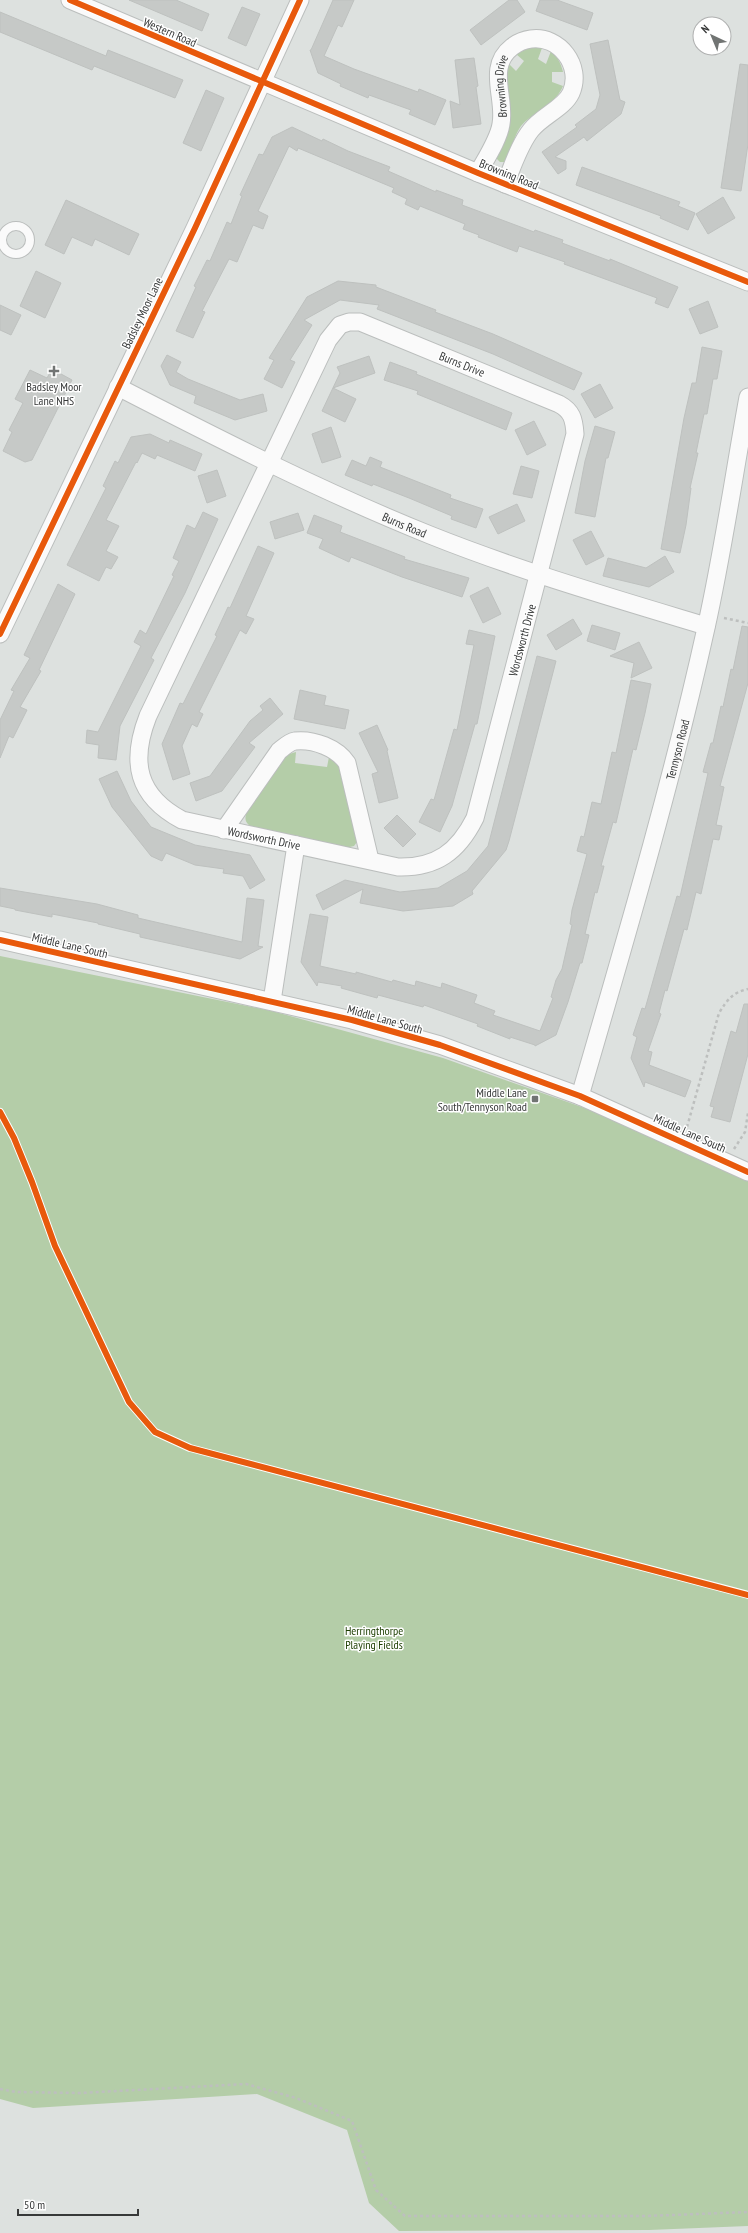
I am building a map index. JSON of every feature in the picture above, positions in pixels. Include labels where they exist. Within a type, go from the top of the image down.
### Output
[{"type":"street","name":"Badsley Moor Lane","points":[[0,634],[263,82],[300,0]]},
{"type":"street","name":"Western Road","points":[[75,1],[263,82]]},
{"type":"street","name":"Browning Drive","points":[[478,173],[502,124],[498,70],[501,60],[506,52],[523,40],[545,39],[564,51],[570,58],[574,75],[573,87],[566,100],[536,124],[528,134],[505,184]]},
{"type":"street","name":"Browning Road","points":[[263,82],[478,173],[748,282]]},
{"type":"street","name":"Burns Drive","points":[[268,464],[328,340],[340,325],[349,322],[360,322],[544,398],[566,408],[572,414],[575,434],[539,575]]},
{"type":"street","name":"Burns Road","points":[[118,388],[268,464],[430,535],[539,575],[707,620]]},
{"type":"street","name":"Tennyson Road","points":[[580,1096],[648,861],[680,740],[707,620],[748,397]]},
{"type":"street","name":"Wordsworth Drive","points":[[268,464],[148,716],[141,734],[138,749],[141,776],[146,790],[156,802],[168,812],[182,820],[398,867],[414,868],[430,864],[443,857],[456,847],[467,834],[475,818],[539,575]]},
{"type":"street","points":[[224,830],[279,750],[287,744],[295,741],[316,744],[334,749],[341,754],[348,763],[370,860]]},
{"type":"street","points":[[272,1001],[296,845]]},
{"type":"street","name":"Middle Lane South","points":[[0,940],[352,1020],[440,1046],[580,1096],[683,1141],[748,1172]]},
{"type":"path","points":[[707,620],[748,623]]},
{"type":"path","points":[[683,1141],[719,1013],[727,1000],[735,993],[748,989]]},
{"type":"path","points":[[723,1160],[742,1140],[748,1113]]},
{"type":"path","points":[[0,2088],[16,2092],[80,2094],[246,2084],[296,2098],[352,2121],[376,2190],[405,2216],[647,2216],[748,2212]]},
{"type":"green space","points":[[531,47],[542,48],[538,59],[546,64],[551,51],[556,56],[563,72],[552,72],[552,82],[563,86],[560,92],[550,103],[521,126],[507,158],[504,162],[500,162],[495,157],[508,63],[516,71],[524,61],[516,54]]},
{"type":"green space","points":[[296,752],[295,763],[327,767],[329,757],[342,766],[357,842],[354,846],[345,848],[250,826],[247,823],[245,818],[247,811],[286,755]]},
{"type":"green space","name":"Herringthorpe Playing Fields","points":[[0,956],[272,1011],[443,1058],[596,1112],[748,1180],[748,2226],[649,2230],[399,2231],[369,2203],[347,2130],[257,2094],[33,2108],[0,2099]]},
{"type":"building","points":[[129,0],[176,0],[209,14],[202,31]]},
{"type":"building","points":[[333,0],[354,0],[342,27],[338,25],[324,56],[354,69],[418,92],[419,89],[446,100],[435,125],[409,114],[411,110],[369,95],[368,98],[340,86],[341,84],[318,73],[310,50]]},
{"type":"building","points":[[509,0],[517,0],[525,12],[481,45],[470,30]]},
{"type":"building","points":[[540,0],[557,0],[593,13],[587,30],[536,11]]},
{"type":"building","points":[[242,7],[260,14],[246,46],[228,38]]},
{"type":"building","points":[[0,12],[106,56],[108,50],[183,80],[175,98],[94,66],[92,70],[0,32]]},
{"type":"building","points":[[608,40],[620,100],[625,102],[621,114],[587,141],[584,137],[555,157],[566,161],[566,169],[558,174],[542,152],[577,127],[575,125],[596,109],[600,95],[590,44]]},
{"type":"building","points":[[474,58],[481,124],[453,128],[450,101],[460,105],[455,60]]},
{"type":"building","points":[[740,64],[748,65],[748,144],[741,191],[721,188]]},
{"type":"building","points":[[206,90],[224,98],[201,151],[183,143]]},
{"type":"building","points":[[292,127],[322,141],[323,139],[348,151],[390,167],[388,171],[436,192],[436,190],[463,200],[462,205],[534,232],[535,230],[563,240],[562,243],[610,261],[610,259],[678,287],[668,308],[655,303],[657,298],[564,264],[565,262],[519,246],[517,252],[478,237],[479,235],[463,229],[465,224],[420,206],[418,210],[405,204],[407,199],[392,192],[394,188],[298,148],[297,151],[289,146],[258,211],[268,216],[263,229],[253,225],[237,262],[229,259],[202,311],[205,312],[193,338],[176,331],[196,287],[194,286],[207,260],[210,261],[227,222],[231,224],[242,196],[240,195],[259,154],[263,155],[272,137]]},
{"type":"building","points":[[582,167],[680,202],[678,206],[695,213],[688,230],[660,218],[661,216],[576,185]]},
{"type":"building","points":[[723,197],[735,218],[708,234],[696,214]]},
{"type":"building","points":[[66,200],[139,234],[129,255],[95,239],[92,246],[72,237],[64,254],[45,245]]},
{"type":"building","points":[[36,271],[61,283],[45,318],[20,306]]},
{"type":"building","points":[[338,281],[376,285],[376,287],[436,310],[435,312],[493,334],[582,373],[574,390],[493,354],[377,309],[379,305],[340,300],[304,320],[312,325],[290,360],[295,362],[282,388],[264,379],[274,360],[269,358],[307,297]]},
{"type":"building","points":[[708,301],[718,327],[700,334],[689,309]]},
{"type":"building","points":[[0,305],[21,315],[11,335],[0,330]]},
{"type":"building","points":[[702,347],[722,351],[717,379],[713,379],[707,414],[704,414],[696,453],[698,453],[690,488],[686,525],[680,553],[661,549],[684,418],[692,383],[696,383]]},
{"type":"building","points":[[167,355],[181,362],[176,372],[188,379],[240,400],[263,394],[267,411],[235,420],[194,403],[196,396],[170,385],[161,366]]},
{"type":"building","points":[[369,356],[375,373],[333,388],[356,399],[345,422],[322,411],[340,373],[337,367]]},
{"type":"building","points":[[390,362],[512,413],[506,430],[417,394],[418,391],[384,380]]},
{"type":"building","points":[[52,369],[72,380],[32,460],[25,462],[3,451],[12,432],[9,430],[23,403],[15,399],[30,370],[47,378]]},
{"type":"building","points":[[600,384],[613,408],[595,418],[581,394]]},
{"type":"building","points":[[534,421],[546,445],[527,455],[515,430]]},
{"type":"building","points":[[595,426],[615,432],[608,458],[606,458],[595,517],[575,513],[585,461]]},
{"type":"building","points":[[331,427],[341,457],[322,463],[312,434]]},
{"type":"building","points":[[150,434],[169,443],[170,440],[202,454],[195,471],[157,455],[155,459],[142,453],[106,520],[119,526],[106,551],[118,557],[111,569],[106,567],[99,581],[67,565],[106,488],[103,486],[115,461],[118,463],[131,437]]},
{"type":"building","points":[[370,457],[382,462],[380,467],[451,495],[450,498],[483,509],[476,528],[451,519],[452,516],[409,498],[373,484],[372,486],[345,475],[352,460],[366,466]]},
{"type":"building","points":[[521,466],[539,471],[532,498],[513,494]]},
{"type":"building","points":[[217,470],[226,496],[207,503],[198,476]]},
{"type":"building","points":[[517,504],[525,521],[498,534],[489,517]]},
{"type":"building","points":[[203,512],[218,519],[185,593],[151,658],[154,660],[120,726],[116,760],[98,758],[99,745],[86,743],[87,730],[98,732],[141,646],[134,642],[140,630],[146,634],[174,576],[172,575],[179,561],[173,558],[187,525],[195,529]]},
{"type":"building","points":[[298,513],[304,530],[275,539],[270,522]]},
{"type":"building","points":[[314,515],[342,526],[340,532],[405,557],[404,559],[469,578],[462,597],[402,577],[351,557],[349,562],[319,548],[323,539],[307,533]]},
{"type":"building","points":[[591,531],[604,556],[586,565],[573,540]]},
{"type":"building","points":[[258,546],[274,553],[246,616],[254,619],[246,634],[240,630],[199,712],[203,714],[197,727],[192,724],[182,746],[190,774],[173,780],[162,744],[180,703],[183,704],[217,636],[215,635],[228,607],[230,608]]},
{"type":"building","points":[[665,556],[674,572],[649,587],[603,576],[608,558],[646,568]]},
{"type":"building","points":[[58,584],[75,594],[39,670],[41,671],[20,707],[27,710],[13,738],[9,736],[0,758],[0,720],[14,691],[11,690],[30,658],[24,655]]},
{"type":"building","points":[[488,587],[501,614],[483,623],[470,596]]},
{"type":"building","points":[[573,619],[582,634],[556,650],[547,635]]},
{"type":"building","points":[[592,625],[620,633],[615,650],[587,641]]},
{"type":"building","points":[[742,626],[748,627],[748,683],[720,786],[724,787],[716,825],[722,826],[719,840],[713,839],[701,894],[696,892],[687,930],[684,929],[667,991],[665,990],[659,1013],[661,1014],[648,1051],[652,1052],[649,1065],[691,1081],[685,1097],[645,1082],[644,1087],[631,1058],[637,1037],[633,1035],[642,1008],[645,1009],[677,896],[680,897],[708,773],[703,772],[711,743],[713,743],[721,706],[723,707],[731,669],[733,670]]},
{"type":"building","points":[[469,630],[495,636],[477,724],[475,724],[452,806],[440,832],[419,822],[431,799],[434,800],[454,729],[457,730],[474,645],[466,644]]},
{"type":"building","points":[[639,642],[652,668],[631,678],[634,663],[610,656]]},
{"type":"building","points":[[537,656],[556,661],[509,841],[506,850],[472,891],[473,894],[453,906],[403,911],[360,903],[363,889],[323,910],[316,895],[345,880],[400,892],[438,888],[467,871],[488,846]]},
{"type":"building","points":[[631,680],[651,684],[645,713],[636,750],[633,749],[616,823],[613,822],[601,866],[604,866],[597,893],[595,892],[585,934],[589,935],[582,963],[580,963],[556,1035],[535,1046],[510,1037],[510,1039],[477,1026],[478,1024],[424,1005],[423,1007],[378,995],[377,998],[341,988],[342,986],[318,982],[317,986],[301,962],[310,914],[328,917],[320,966],[356,974],[356,972],[392,982],[393,980],[415,986],[416,981],[441,988],[442,983],[477,995],[474,1003],[495,1011],[493,1015],[540,1031],[553,998],[551,997],[556,980],[562,969],[572,925],[570,924],[572,910],[587,854],[577,851],[581,836],[584,837],[592,802],[601,804],[612,752],[616,753]]},
{"type":"building","points":[[300,690],[326,696],[324,705],[349,710],[345,729],[294,719]]},
{"type":"building","points":[[270,698],[283,714],[249,743],[255,747],[222,791],[196,801],[190,783],[210,776],[250,721],[263,710],[260,706]]},
{"type":"building","points":[[377,725],[388,750],[398,798],[379,803],[372,774],[378,772],[359,733]]},
{"type":"building","points":[[117,771],[131,801],[151,827],[195,845],[250,855],[265,880],[250,889],[243,876],[223,873],[224,869],[195,865],[166,853],[162,861],[151,856],[112,807],[99,779]]},
{"type":"building","points":[[397,815],[416,834],[403,847],[384,828]]},
{"type":"building","points":[[0,888],[97,904],[138,915],[138,918],[242,942],[247,898],[264,900],[258,946],[263,947],[240,959],[140,937],[140,934],[98,923],[52,914],[52,917],[15,910],[0,906]]},
{"type":"building","points":[[744,1004],[748,1004],[748,1054],[730,1122],[711,1117],[714,1107],[710,1106],[731,1031],[736,1033]]},
{"type":"cycle path","points":[[70,0],[478,173],[748,282]]},
{"type":"cycle path","points":[[0,634],[195,228],[300,0]]},
{"type":"cycle path","points":[[0,940],[352,1020],[440,1045],[580,1096],[748,1172]]},
{"type":"cycle path","points":[[0,1112],[14,1138],[32,1182],[55,1246],[129,1402],[155,1432],[190,1448],[748,1595]]},
{"type":"place","name":"Badsley Moor Lane NHS","points":[[54,371]]},
{"type":"place","name":"Middle Lane South/Tennyson Road","points":[[535,1099]]}]
